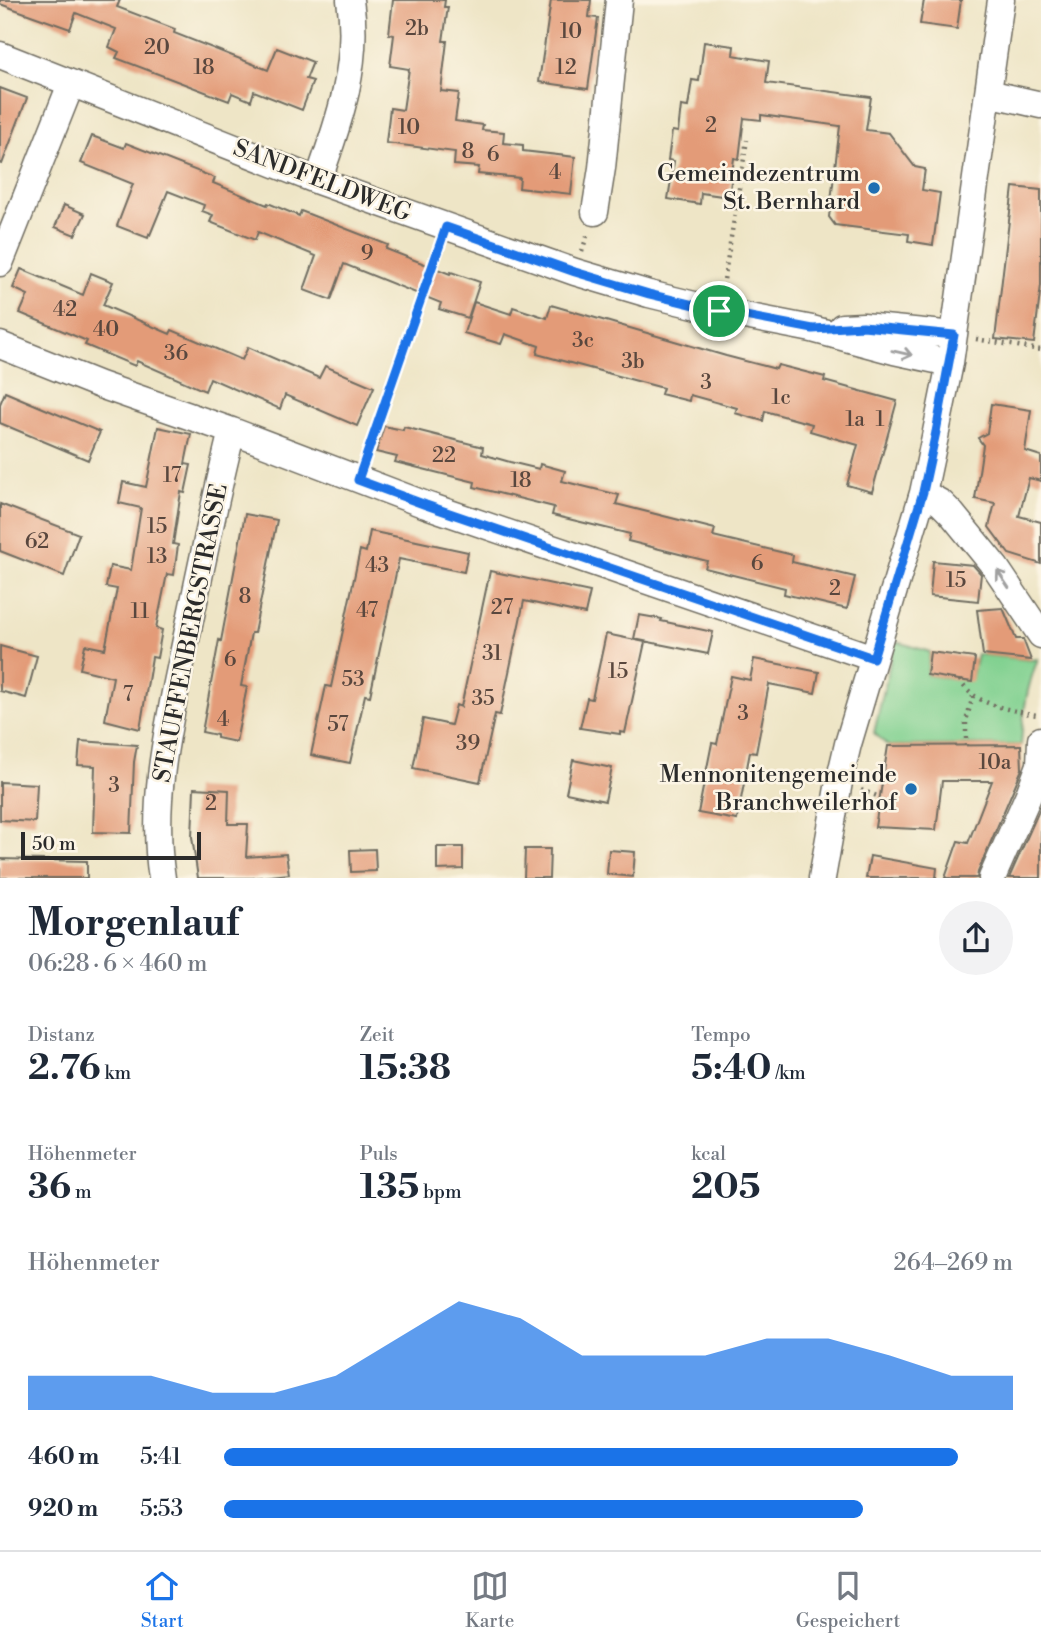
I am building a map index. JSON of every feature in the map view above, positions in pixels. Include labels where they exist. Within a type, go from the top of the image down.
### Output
[{"type":"street","points":[[318,181],[341,114],[352,61],[354,34],[350,0]]},
{"type":"street","points":[[595,212],[619,0]]},
{"type":"street","points":[[822,878],[848,744],[923,492],[950,363],[1001,0]]},
{"type":"street","name":"SANDFELDWEG","points":[[0,55],[318,181],[575,272],[719,311],[813,329],[950,363]]},
{"type":"street","points":[[0,263],[71,84]]},
{"type":"street","points":[[988,93],[1041,105]]},
{"type":"street","name":"SANDFELDWEG","points":[[813,329],[863,326],[954,335]]},
{"type":"street","points":[[0,345],[89,381],[232,431],[426,505],[873,658]]},
{"type":"street","name":"STAUFFENBERGSTRASSE","points":[[162,878],[158,832],[159,800],[171,713],[232,431]]},
{"type":"street","points":[[923,492],[941,503],[952,514],[996,568],[1041,635]]},
{"type":"street","points":[[992,878],[1040,765],[1041,740]]},
{"type":"path","points":[[719,311],[747,140]]},
{"type":"path","points":[[575,272],[595,212]]},
{"type":"path","points":[[358,480],[446,227]]},
{"type":"path","points":[[954,335],[1041,349]]},
{"type":"path","points":[[960,680],[973,696],[1004,709],[1041,716]]},
{"type":"path","points":[[966,746],[966,721],[973,696]]},
{"type":"green space","points":[[895,641],[930,652],[927,675],[971,681],[977,654],[1038,659],[1026,702],[1021,745],[888,746],[874,733]]},
{"type":"building","points":[[0,0],[120,0],[117,7],[268,70],[277,48],[313,62],[306,79],[313,81],[302,110],[254,91],[251,101],[232,93],[229,101],[116,58],[119,52],[109,47],[116,29],[76,13],[70,29],[0,4]]},
{"type":"building","points":[[393,0],[445,0],[444,7],[448,7],[443,41],[447,41],[441,91],[459,93],[455,121],[483,125],[482,130],[504,132],[503,143],[523,145],[523,151],[575,157],[571,194],[519,188],[520,178],[478,174],[479,167],[454,165],[455,152],[386,143],[390,108],[403,110],[409,69],[390,66],[394,35],[389,34]]},
{"type":"building","points":[[551,0],[591,0],[589,17],[598,18],[588,89],[539,82]]},
{"type":"building","points":[[924,0],[961,0],[957,29],[920,24]]},
{"type":"building","points":[[704,42],[734,46],[733,55],[769,61],[766,83],[871,97],[866,130],[889,133],[915,167],[925,169],[922,190],[940,193],[933,245],[908,241],[909,234],[835,225],[829,217],[840,126],[761,115],[761,120],[744,118],[739,159],[734,158],[729,197],[701,193],[700,204],[668,199],[674,161],[668,160],[672,131],[678,132],[681,106],[688,107],[692,80],[699,81]]},
{"type":"building","points":[[0,88],[27,98],[2,164],[0,163]]},
{"type":"building","points":[[92,136],[124,148],[126,143],[215,178],[213,183],[267,205],[268,203],[299,216],[301,211],[388,245],[386,249],[450,274],[451,272],[480,282],[468,318],[439,309],[441,303],[344,264],[331,300],[304,290],[316,256],[258,232],[255,240],[210,222],[213,215],[202,211],[204,205],[168,191],[148,238],[117,226],[133,184],[81,163]]},
{"type":"building","points":[[1013,187],[1041,190],[1041,285],[1034,343],[995,339]]},
{"type":"building","points":[[64,205],[85,214],[75,235],[55,227]]},
{"type":"building","points":[[21,269],[83,295],[91,273],[113,282],[103,305],[170,334],[172,330],[242,360],[248,347],[319,378],[325,366],[374,387],[357,426],[285,395],[280,409],[210,378],[205,391],[137,361],[135,366],[85,345],[87,341],[20,313],[28,295],[13,288]]},
{"type":"building","points":[[474,302],[511,314],[513,307],[547,318],[551,305],[726,356],[776,369],[778,365],[825,377],[824,381],[897,401],[872,492],[847,485],[858,445],[810,431],[812,424],[765,411],[763,421],[735,413],[737,408],[690,395],[689,401],[661,394],[663,388],[537,354],[539,346],[505,334],[501,344],[464,333]]},
{"type":"building","points":[[5,392],[100,432],[88,460],[0,423],[0,404]]},
{"type":"building","points":[[991,404],[1031,410],[1025,451],[1041,456],[1041,481],[1029,478],[1019,516],[1041,522],[1041,564],[1009,554],[989,527],[995,503],[975,499],[983,445],[978,438],[987,433]]},
{"type":"building","points":[[384,426],[403,430],[404,427],[483,447],[482,454],[510,462],[539,469],[540,464],[565,471],[562,481],[619,495],[616,504],[715,529],[713,536],[793,555],[792,562],[855,577],[847,609],[784,594],[785,588],[705,568],[707,561],[628,541],[630,534],[552,515],[554,507],[474,487],[475,482],[395,462],[397,457],[376,452]]},
{"type":"building","points":[[158,427],[191,434],[185,464],[191,465],[185,493],[181,492],[173,544],[178,545],[174,575],[167,574],[156,628],[162,630],[157,658],[152,657],[140,729],[105,720],[113,677],[80,669],[85,645],[105,649],[117,589],[106,587],[110,566],[131,570],[141,508],[119,503],[123,482],[146,487]]},
{"type":"building","points":[[0,504],[79,534],[64,576],[0,551]]},
{"type":"building","points":[[245,514],[277,520],[241,686],[247,687],[236,742],[202,732]]},
{"type":"building","points":[[370,531],[468,552],[464,572],[399,559],[370,696],[365,695],[350,763],[311,755],[326,686],[331,687],[360,550],[366,552]]},
{"type":"building","points":[[933,561],[973,565],[981,574],[978,601],[930,596]]},
{"type":"building","points":[[490,571],[590,592],[585,614],[524,601],[500,715],[495,714],[480,782],[413,768],[423,719],[451,725],[456,705],[461,707]]},
{"type":"building","points":[[1003,608],[1016,639],[1023,639],[1031,660],[983,655],[977,610]]},
{"type":"building","points":[[639,615],[713,632],[708,654],[634,639]]},
{"type":"building","points":[[606,634],[645,642],[625,733],[620,734],[580,728],[587,698],[592,699]]},
{"type":"building","points":[[0,646],[37,656],[26,698],[0,691]]},
{"type":"building","points":[[930,652],[975,658],[972,682],[927,675]]},
{"type":"building","points":[[754,659],[819,672],[815,693],[769,684],[756,753],[750,752],[737,820],[698,813],[712,743],[717,744],[731,676],[750,680]]},
{"type":"building","points":[[80,741],[137,745],[131,833],[93,832],[95,766],[78,765]]},
{"type":"building","points":[[1021,745],[1022,769],[977,878],[945,878],[958,841],[968,843],[992,781],[942,781],[936,830],[875,827],[888,746]]},
{"type":"building","points":[[573,760],[612,768],[605,801],[566,793]]},
{"type":"building","points":[[0,782],[37,784],[35,822],[0,820]]},
{"type":"building","points":[[194,788],[229,790],[228,824],[248,824],[246,857],[286,854],[289,874],[253,878],[198,878],[192,837]]},
{"type":"building","points":[[1041,806],[1041,878],[1009,878]]},
{"type":"building","points":[[437,847],[463,847],[463,869],[437,870]]},
{"type":"building","points":[[375,849],[376,871],[351,872],[350,850]]},
{"type":"building","points":[[525,849],[550,849],[549,878],[524,878]]},
{"type":"building","points":[[609,850],[635,852],[633,877],[607,874]]},
{"type":"building","points":[[870,856],[937,868],[936,878],[866,878]]},
{"type":"building","points":[[0,859],[87,861],[87,878],[0,878]]},
{"type":"place","name":"Gemeindezentrum St. Bernhard","points":[[874,188]]},
{"type":"place","name":"Mennonitengemeinde Branchweilerhof","points":[[911,789]]},
{"type":"route","points":[[446,227],[575,272],[719,311],[813,329],[863,326],[954,335],[923,492],[873,658],[358,480],[446,227]]}]
